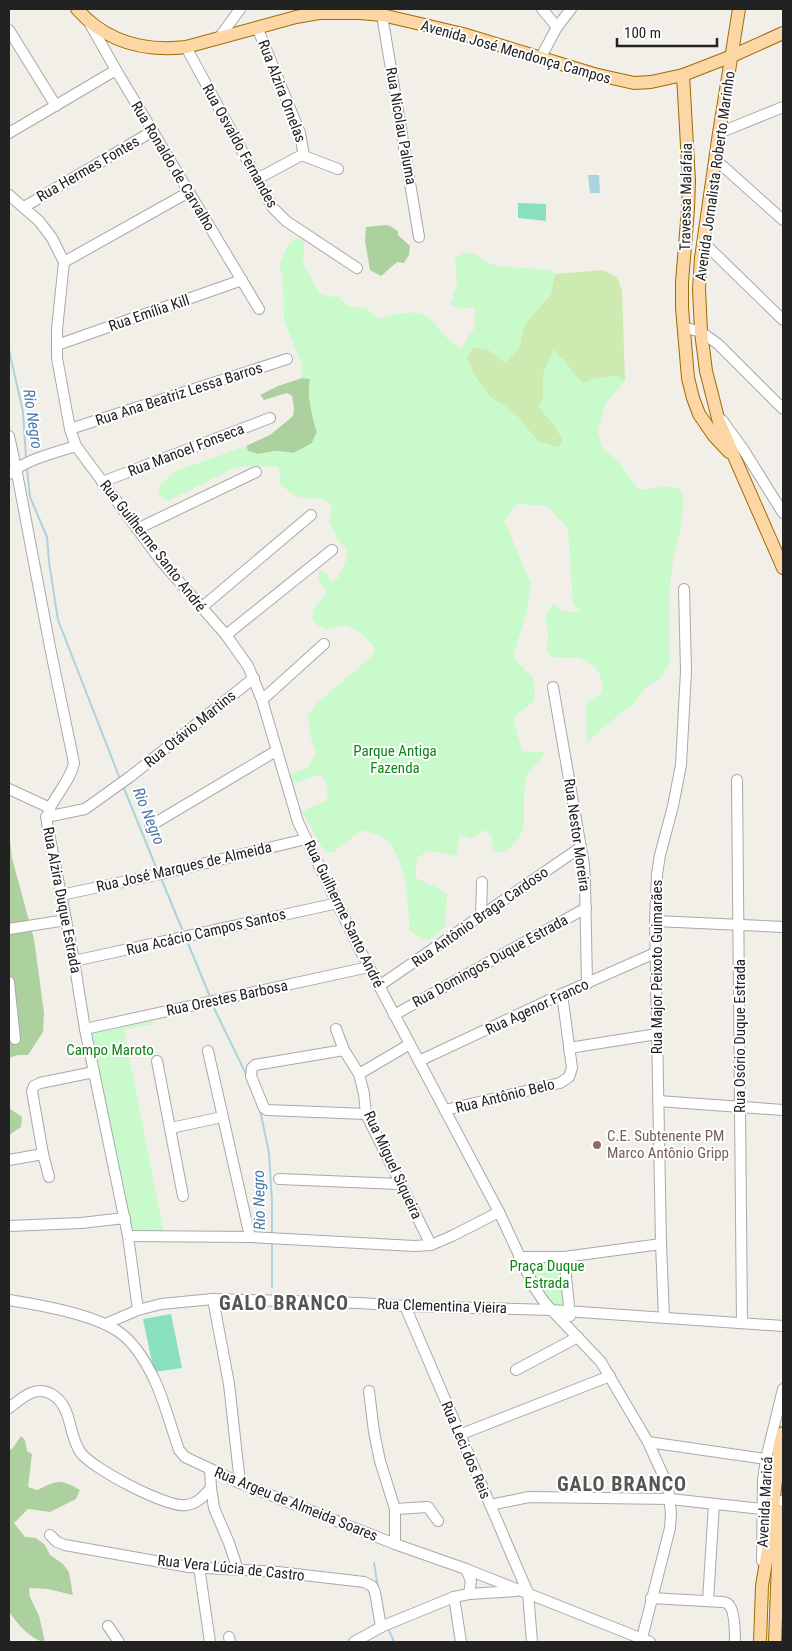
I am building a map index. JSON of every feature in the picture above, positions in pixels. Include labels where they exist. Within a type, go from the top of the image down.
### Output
[{"type":"main road","name":"Avenida José Mendonça Campos","points":[[77,9],[102,32],[118,39],[139,45],[170,49],[186,47],[296,17],[319,13],[340,12],[382,15],[463,34],[594,74],[634,83],[651,82],[683,75],[783,33]]},
{"type":"main road","name":"Avenida Jornalista Roberto Marinho","points":[[739,9],[703,242],[699,289],[700,332],[715,411],[783,568]]},
{"type":"main road","name":"Travessa Malafaia","points":[[683,75],[689,181],[682,282],[683,327],[688,378],[699,414],[714,436],[733,456]]},
{"type":"main road","points":[[760,1642],[762,1586],[770,1535],[780,1443],[783,1433]]},
{"type":"main road","points":[[775,1642],[780,1573],[783,1469]]},
{"type":"street","points":[[219,38],[240,9]]},
{"type":"street","points":[[542,9],[557,27]]},
{"type":"street","points":[[541,58],[557,27],[571,9]]},
{"type":"street","name":"Rua Nicolau Paluma","points":[[382,15],[419,237]]},
{"type":"street","name":"Rua Ronaldo de Carvalho","points":[[89,22],[259,309]]},
{"type":"street","name":"Rua Alzira Ornelas","points":[[257,27],[300,133],[304,156]]},
{"type":"street","points":[[9,30],[56,106]]},
{"type":"street","name":"Rua Osvaldo Fernandes","points":[[186,47],[279,216],[357,268]]},
{"type":"street","points":[[9,133],[116,70]]},
{"type":"street","points":[[719,133],[783,107]]},
{"type":"street","name":"Rua Hermes Fontes","points":[[24,207],[153,131]]},
{"type":"street","name":"Rua Alzira Ornelas","points":[[257,179],[292,159],[304,156],[338,169]]},
{"type":"street","points":[[716,160],[783,220]]},
{"type":"street","points":[[9,195],[24,207],[52,238],[64,262],[189,192]]},
{"type":"street","points":[[703,242],[783,320]]},
{"type":"street","name":"Rua Guilherme Santo André","points":[[64,262],[57,358],[70,429],[76,446],[161,561],[242,656],[254,678],[262,700],[298,822],[369,967],[499,1212],[534,1287],[551,1310],[601,1362],[648,1442],[668,1486],[670,1528],[651,1598],[644,1641]]},
{"type":"street","name":"Rua Emília Kill","points":[[57,345],[242,280]]},
{"type":"street","points":[[683,327],[700,332],[718,344],[783,409]]},
{"type":"street","name":"Rua Ana Beatriz Lessa Barros","points":[[70,429],[287,359]]},
{"type":"street","points":[[715,411],[743,449],[783,513]]},
{"type":"street","name":"Rua Manoel Fonseca","points":[[102,482],[270,418]]},
{"type":"street","name":"Rua Alzira Duque Estrada","points":[[9,436],[74,764],[73,772],[48,813],[85,1029],[128,1236],[138,1310]]},
{"type":"street","points":[[16,468],[36,459],[76,446]]},
{"type":"street","points":[[137,529],[256,472]]},
{"type":"street","points":[[201,608],[311,515]]},
{"type":"street","points":[[226,635],[332,550]]},
{"type":"street","name":"Rua Major Peixoto Guimarães","points":[[664,1317],[655,921],[657,874],[660,855],[673,806],[681,765],[686,670],[684,589]]},
{"type":"street","points":[[262,700],[324,644]]},
{"type":"street","name":"Rua Otávio Martins","points":[[48,813],[85,809],[120,784],[254,678]]},
{"type":"street","name":"Rua Nestor Moreira","points":[[553,687],[581,847],[585,882],[587,984]]},
{"type":"street","points":[[150,826],[276,751]]},
{"type":"street","name":"Rua Osório Duque Estrada","points":[[738,780],[742,1323]]},
{"type":"street","points":[[9,789],[48,813]]},
{"type":"street","name":"Rua José Marques de Almeida","points":[[61,895],[306,838]]},
{"type":"street","name":"Rua Antônio Braga Cardoso","points":[[379,986],[581,847]]},
{"type":"street","points":[[481,916],[482,882]]},
{"type":"street","name":"Rua Acácio Campos Santos","points":[[74,962],[338,903]]},
{"type":"street","name":"Rua Domingos Duque Estrada","points":[[394,1015],[586,908]]},
{"type":"street","points":[[9,930],[66,920]]},
{"type":"street","points":[[655,921],[783,926]]},
{"type":"street","name":"Rua Agenor Franco","points":[[419,1061],[655,953]]},
{"type":"street","name":"Rua Orestes Barbosa","points":[[85,1029],[369,967]]},
{"type":"street","points":[[9,982],[15,1038]]},
{"type":"street","name":"Rua Antônio Belo","points":[[445,1110],[560,1083],[569,1077],[571,1074],[569,1048],[562,994]]},
{"type":"street","name":"Rua Miguel Siqueira","points":[[336,1029],[344,1050],[359,1074],[366,1114],[399,1184],[431,1244]]},
{"type":"street","points":[[569,1048],[657,1034]]},
{"type":"street","points":[[359,1074],[410,1044]]},
{"type":"street","points":[[344,1050],[255,1065],[250,1076],[264,1108],[272,1112],[366,1114]]},
{"type":"street","points":[[208,1051],[250,1237]]},
{"type":"street","points":[[157,1061],[183,1196]]},
{"type":"street","points":[[49,1177],[42,1154],[32,1095],[34,1086],[40,1083],[94,1072]]},
{"type":"street","points":[[658,1101],[783,1110]]},
{"type":"street","points":[[171,1128],[222,1117]]},
{"type":"street","points":[[9,1160],[42,1154]]},
{"type":"street","points":[[279,1179],[399,1184]]},
{"type":"street","points":[[128,1236],[250,1237],[414,1246],[431,1244],[452,1236],[499,1212]]},
{"type":"street","points":[[9,1226],[81,1223],[124,1218]]},
{"type":"street","points":[[519,1257],[564,1257],[661,1244]]},
{"type":"street","points":[[564,1257],[570,1329]]},
{"type":"street","points":[[213,1299],[229,1384],[240,1483]]},
{"type":"street","name":"Rua Clementina Vieira","points":[[104,1324],[138,1310],[161,1304],[213,1299],[551,1310],[783,1326]]},
{"type":"street","name":"Rua Argeu de Almeida Soares","points":[[9,1300],[59,1310],[104,1324],[120,1333],[146,1363],[156,1381],[179,1450],[185,1456],[240,1483],[395,1544],[466,1569],[644,1641]]},
{"type":"street","name":"Rua Leci dos Reis","points":[[405,1306],[490,1505],[524,1592],[532,1642]]},
{"type":"street","points":[[516,1370],[578,1337]]},
{"type":"street","points":[[460,1435],[610,1376]]},
{"type":"street","name":"Avenida Maricá","points":[[762,1586],[763,1480],[766,1459],[783,1389]]},
{"type":"street","points":[[369,1391],[380,1461],[395,1509],[395,1544]]},
{"type":"street","points":[[9,1408],[29,1393],[42,1392],[52,1394],[66,1412],[75,1442],[80,1452],[88,1460],[116,1478],[172,1504],[184,1506],[192,1504],[201,1499],[211,1488]]},
{"type":"street","points":[[648,1442],[766,1459]]},
{"type":"street","points":[[210,1469],[214,1508],[230,1544],[238,1570]]},
{"type":"street","points":[[490,1505],[529,1497],[670,1499],[762,1509]]},
{"type":"street","points":[[708,1601],[714,1504]]},
{"type":"street","points":[[395,1509],[428,1507],[438,1521]]},
{"type":"street","name":"Rua Vera Lúcia de Castro","points":[[50,1535],[57,1542],[65,1545],[199,1567],[278,1572],[364,1582],[372,1586],[375,1592],[385,1625]]},
{"type":"street","points":[[199,1567],[210,1642]]},
{"type":"street","points":[[466,1569],[471,1581],[469,1594]]},
{"type":"street","points":[[354,1642],[385,1625],[454,1597],[469,1594],[524,1592]]},
{"type":"street","points":[[454,1597],[461,1642]]},
{"type":"street","points":[[651,1598],[722,1602],[728,1604],[731,1608],[736,1642]]},
{"type":"street","points":[[108,1626],[119,1642]]},
{"type":"green space","points":[[518,203],[546,204],[546,221],[518,218]]},
{"type":"green space","points":[[385,225],[398,231],[398,235],[410,246],[409,255],[404,263],[397,262],[381,276],[370,270],[365,241],[366,227]]},
{"type":"green space","name":"Parque Antiga Fazenda","points":[[296,238],[301,239],[304,243],[303,263],[320,294],[330,297],[337,296],[346,305],[352,307],[365,307],[378,319],[395,314],[418,313],[424,315],[461,349],[475,327],[475,307],[459,309],[450,304],[457,284],[455,258],[464,252],[475,254],[485,262],[499,266],[550,270],[555,274],[550,296],[524,326],[519,349],[504,362],[489,350],[473,347],[467,357],[473,374],[490,397],[518,417],[537,441],[559,448],[563,440],[555,426],[538,406],[543,399],[544,370],[554,349],[582,383],[594,379],[617,376],[625,381],[604,407],[598,432],[603,449],[618,461],[639,490],[669,486],[681,490],[684,502],[669,593],[670,663],[660,678],[646,687],[634,703],[587,743],[586,703],[601,694],[603,682],[596,668],[580,658],[554,658],[547,651],[548,631],[545,616],[553,603],[563,611],[580,612],[573,604],[568,529],[547,506],[517,504],[504,520],[531,584],[527,612],[514,652],[516,661],[534,679],[535,696],[532,703],[516,715],[514,724],[523,751],[547,751],[527,775],[524,792],[524,827],[519,838],[506,852],[493,852],[492,837],[485,830],[470,839],[460,834],[457,856],[428,851],[417,858],[415,877],[447,895],[445,926],[433,938],[424,940],[410,931],[405,882],[402,869],[392,846],[384,838],[362,830],[334,852],[325,853],[302,811],[328,800],[326,785],[321,774],[291,784],[288,776],[307,768],[317,752],[311,739],[308,715],[317,703],[371,657],[375,648],[352,628],[342,626],[331,629],[322,628],[312,619],[314,608],[327,592],[318,579],[319,569],[326,573],[330,582],[338,578],[347,558],[346,547],[338,540],[329,521],[332,504],[320,498],[310,499],[296,496],[280,485],[279,467],[245,466],[230,470],[168,501],[160,496],[158,490],[176,471],[246,446],[248,451],[258,454],[277,451],[294,453],[312,443],[317,432],[310,399],[310,379],[302,378],[302,365],[284,320],[283,280],[279,265],[288,245]]},
{"type":"green space","points":[[603,270],[617,277],[622,291],[625,381],[617,376],[594,379],[582,384],[562,358],[544,370],[543,399],[538,406],[555,426],[563,440],[559,448],[537,441],[518,417],[490,397],[473,374],[467,357],[473,346],[489,350],[505,362],[519,349],[524,326],[550,296],[555,274]]},
{"type":"green space","points":[[302,378],[310,379],[310,399],[317,432],[312,443],[294,453],[277,451],[258,454],[248,451],[246,446],[270,435],[293,416],[292,396],[287,393],[264,400],[260,395],[278,386]]},
{"type":"green space","points":[[10,841],[12,858],[34,939],[44,1013],[43,1032],[28,1055],[18,1055],[9,1058],[9,843]]},
{"type":"green space","name":"Campo Maroto","points":[[151,1017],[153,1024],[124,1030],[164,1234],[131,1234],[88,1031]]},
{"type":"green space","points":[[9,1108],[22,1117],[21,1127],[9,1135]]},
{"type":"green space","name":"Praça Duque Estrada","points":[[519,1257],[562,1257],[570,1311],[551,1310]]},
{"type":"green space","points":[[171,1314],[182,1368],[154,1372],[143,1319]]},
{"type":"green space","points":[[21,1436],[25,1440],[27,1451],[32,1454],[28,1487],[37,1490],[62,1482],[80,1490],[76,1499],[50,1512],[28,1509],[14,1523],[25,1537],[36,1538],[45,1545],[50,1555],[63,1564],[69,1572],[73,1595],[48,1589],[29,1588],[30,1597],[39,1616],[45,1642],[29,1635],[9,1611],[9,1450],[12,1449]]},
{"type":"water","points":[[588,175],[599,175],[600,193],[590,193]]},
{"type":"waterway","name":"Rio Negro","points":[[9,350],[23,412],[26,458]]},
{"type":"waterway","name":"Rio Negro","points":[[27,468],[30,497],[47,537],[58,620],[120,779]]},
{"type":"waterway","name":"Rio Negro","points":[[123,786],[158,872]]},
{"type":"waterway","name":"Rio Negro","points":[[161,878],[184,934]]},
{"type":"waterway","name":"Rio Negro","points":[[187,941],[211,999]]},
{"type":"waterway","name":"Rio Negro","points":[[213,1006],[247,1076]]},
{"type":"waterway","name":"Rio Negro","points":[[260,1110],[269,1153],[272,1234]]},
{"type":"waterway","name":"Rio Negro","points":[[272,1242],[272,1287]]},
{"type":"waterway","points":[[374,1563],[378,1588]]},
{"type":"waterway","points":[[388,1628],[394,1642]]},
{"type":"place","name":"C.E. Subtenente PM Marco Antônio Gripp","points":[[597,1145]]},
{"type":"district","name":"GALO BRANCO","points":[[284,1303]]},
{"type":"district","name":"GALO BRANCO","points":[[622,1484]]}]
